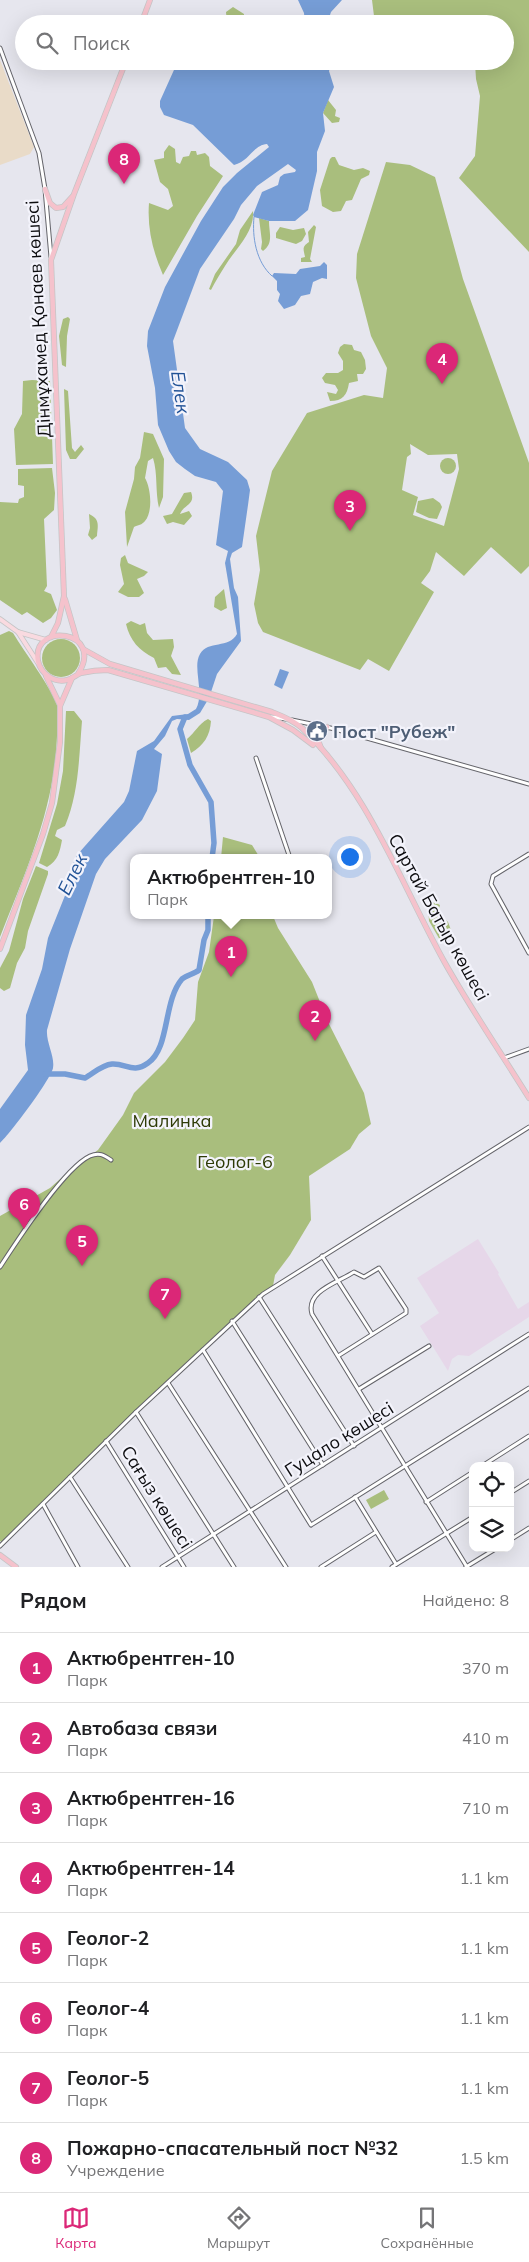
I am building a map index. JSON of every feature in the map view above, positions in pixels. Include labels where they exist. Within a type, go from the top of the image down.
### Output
[{"type":"highway","points":[[144,15],[150,0]]},
{"type":"highway","points":[[51,260],[74,194],[122,70]]},
{"type":"highway","points":[[45,189],[50,202],[56,208],[64,206],[74,194]]},
{"type":"highway","name":"Дінмұхамед Қонаев көшесі","points":[[51,260],[64,596]]},
{"type":"highway","points":[[60,706],[39,664],[39,651],[58,623],[64,596]]},
{"type":"highway","points":[[45,675],[58,681],[72,678],[78,674],[83,666],[82,649],[70,623],[64,596]]},
{"type":"highway","points":[[49,638],[65,635],[78,641]]},
{"type":"highway","points":[[82,649],[110,664],[146,678]]},
{"type":"highway","points":[[78,674],[108,670],[146,678],[234,704],[269,717],[294,730],[322,752]]},
{"type":"highway","points":[[0,949],[43,834],[52,803],[60,742],[60,706],[72,678]]},
{"type":"highway","points":[[234,704],[272,712],[290,720],[301,728],[322,752]]},
{"type":"highway","points":[[322,752],[318,736],[321,730],[327,727]]},
{"type":"highway","name":"Сартай Батыр көшесі","points":[[322,752],[344,777],[366,812],[446,964],[529,1098]]},
{"type":"highway","points":[[0,1556],[16,1567]]},
{"type":"main road","points":[[0,619],[18,632],[39,664]]},
{"type":"main road","points":[[18,632],[49,638]]},
{"type":"street","name":"Дінмұхамед Қонаев көшесі","points":[[0,48],[39,153],[45,189],[51,260]]},
{"type":"street","points":[[269,717],[327,727],[529,784]]},
{"type":"street","points":[[256,758],[289,854]]},
{"type":"street","points":[[529,854],[493,876],[491,884],[529,953]]},
{"type":"street","points":[[504,1058],[529,1049]]},
{"type":"street","points":[[0,1546],[136,1412],[259,1297],[529,1127]]},
{"type":"street","points":[[0,1267],[56,1188],[74,1168],[96,1154],[103,1154],[111,1160]]},
{"type":"street","points":[[322,1256],[372,1334]]},
{"type":"street","points":[[338,1356],[406,1313],[406,1309],[380,1268],[364,1277],[354,1272],[315,1295],[310,1308],[312,1314],[466,1567],[490,1552]]},
{"type":"street","points":[[259,1297],[354,1446]]},
{"type":"street","points":[[232,1322],[323,1465]]},
{"type":"street","name":"Гуцало көшесі","points":[[162,1567],[529,1334]]},
{"type":"street","points":[[358,1390],[429,1346]]},
{"type":"street","points":[[203,1350],[311,1525],[528,1390]]},
{"type":"street","points":[[168,1383],[286,1567]]},
{"type":"street","points":[[136,1412],[234,1567]]},
{"type":"street","points":[[488,1462],[529,1436]]},
{"type":"street","name":"Сағыз көшесі","points":[[106,1441],[184,1567]]},
{"type":"street","points":[[426,1502],[469,1475]]},
{"type":"street","points":[[70,1477],[128,1567]]},
{"type":"street","points":[[514,1490],[529,1481]]},
{"type":"street","points":[[355,1498],[396,1564]]},
{"type":"street","points":[[43,1504],[78,1567]]},
{"type":"street","points":[[392,1567],[469,1520]]},
{"type":"street","points":[[514,1537],[529,1528]]},
{"type":"street","points":[[321,1567],[376,1532]]},
{"type":"shaded area","points":[[0,60],[34,147],[30,154],[0,165]]},
{"type":"shaded area","points":[[478,1239],[518,1309],[529,1302],[529,1317],[469,1356],[458,1355],[452,1359],[448,1371],[420,1326],[439,1313],[417,1278]]},
{"type":"green space","points":[[372,0],[529,0],[529,252],[459,178],[475,156],[480,96],[475,70],[514,70],[514,15],[374,15]]},
{"type":"green space","points":[[233,7],[244,15],[226,15],[226,12]]},
{"type":"green space","points":[[328,100],[336,110],[335,116],[340,118],[339,122],[332,123],[323,113]]},
{"type":"green space","points":[[169,145],[175,149],[176,162],[180,164],[183,157],[189,156],[191,151],[196,151],[197,155],[205,153],[209,157],[210,166],[223,176],[197,216],[163,275],[156,258],[152,240],[149,222],[149,203],[168,210],[173,206],[168,189],[160,182],[154,160],[164,158],[164,152]]},
{"type":"green space","points":[[332,157],[335,157],[339,165],[354,170],[363,168],[370,171],[369,175],[361,179],[352,200],[346,201],[341,211],[333,212],[322,206],[320,190]]},
{"type":"green space","points":[[386,162],[410,165],[435,177],[463,279],[529,463],[529,566],[521,574],[491,547],[464,576],[436,552],[430,571],[421,583],[434,592],[389,671],[368,659],[360,670],[263,632],[258,623],[254,604],[260,570],[256,536],[272,471],[307,413],[364,395],[383,398],[387,368],[371,336],[356,278],[357,254]],"holes":[[[410,444],[428,455],[457,454],[459,469],[444,526],[413,515],[418,497],[402,490],[407,457],[411,454]]]},
{"type":"green space","points":[[253,211],[253,219],[248,233],[211,290],[209,289],[215,274],[236,244],[240,230]]},
{"type":"green space","points":[[259,218],[269,221],[270,241],[263,251],[261,249]]},
{"type":"green space","points":[[314,225],[316,227],[310,259],[312,262],[301,262],[301,258],[305,257],[304,247],[309,242],[308,232]]},
{"type":"green space","points":[[280,227],[293,230],[304,228],[306,234],[302,241],[296,244],[276,238],[276,233]]},
{"type":"green space","points":[[68,317],[70,319],[67,336],[66,367],[62,365],[59,336],[63,319]]},
{"type":"green space","points":[[344,344],[352,345],[354,350],[361,352],[365,360],[366,369],[363,374],[357,374],[358,381],[349,383],[344,397],[330,401],[327,392],[336,394],[338,390],[335,385],[325,383],[322,378],[326,373],[338,373],[343,370],[343,361],[338,353],[340,347]]},
{"type":"green space","points":[[23,381],[50,381],[53,464],[16,465],[14,429],[22,414]]},
{"type":"green space","points":[[64,389],[68,391],[72,448],[75,452],[81,445],[84,449],[76,459],[70,459],[66,450]]},
{"type":"green space","points":[[144,432],[153,434],[164,459],[163,497],[159,508],[153,458],[148,461],[145,478],[150,494],[148,517],[144,522],[134,527],[127,547],[125,512],[134,479],[135,467],[140,458]]},
{"type":"green space","points":[[448,458],[454,460],[456,466],[454,472],[448,474],[442,472],[440,466],[442,460]]},
{"type":"green space","points":[[52,468],[55,493],[54,510],[44,519],[47,586],[44,591],[51,594],[57,610],[51,618],[43,623],[27,612],[22,615],[0,600],[0,502],[18,503],[19,499],[24,497],[24,486],[18,485],[18,469]]},
{"type":"green space","points":[[191,492],[191,502],[180,514],[189,511],[192,516],[184,525],[173,522],[167,524],[163,516],[172,514],[184,493]]},
{"type":"green space","points":[[433,498],[442,507],[437,519],[429,518],[416,512],[418,501]]},
{"type":"green space","points":[[89,514],[98,523],[97,536],[92,540],[88,535],[90,528]]},
{"type":"green space","points":[[125,555],[128,563],[148,572],[137,579],[144,593],[139,597],[128,597],[118,592],[124,584],[120,565],[121,558]]},
{"type":"green space","points":[[224,589],[227,608],[221,611],[214,607],[215,597]]},
{"type":"green space","points":[[131,621],[140,625],[145,623],[147,633],[153,640],[173,639],[174,647],[171,656],[181,675],[172,674],[166,667],[158,668],[154,658],[144,652],[130,635],[126,624]]},
{"type":"green space","points":[[9,631],[13,633],[48,688],[57,705],[58,716],[55,762],[45,813],[29,863],[0,937],[0,635]]},
{"type":"green space","points":[[61,639],[75,644],[80,658],[75,672],[61,677],[47,672],[42,658],[47,644]]},
{"type":"green space","points":[[66,711],[74,711],[82,721],[78,774],[70,813],[65,826],[57,830],[55,836],[62,840],[59,852],[54,862],[47,867],[39,863],[57,804],[63,771]]},
{"type":"green space","points":[[208,719],[211,721],[208,736],[191,753],[187,739]]},
{"type":"green space","points":[[223,837],[252,845],[258,854],[221,854]]},
{"type":"green space","points":[[36,866],[48,871],[48,874],[28,931],[25,948],[17,963],[10,988],[4,991],[0,988],[0,968],[9,951],[23,899]]},
{"type":"green space","points":[[434,902],[440,905],[438,912],[448,922],[451,930],[447,930],[441,925],[444,940],[440,940],[429,921],[428,906]]},
{"type":"green space","points":[[214,919],[274,919],[312,982],[328,1022],[364,1093],[371,1124],[359,1134],[350,1149],[309,1176],[311,1220],[290,1255],[275,1275],[273,1286],[261,1294],[3,1543],[0,1541],[0,1216],[50,1188],[75,1166],[98,1150],[123,1115],[134,1093],[165,1062],[195,1020],[198,982],[209,952]]},
{"type":"green space","points":[[384,1490],[389,1499],[371,1509],[366,1500]]},
{"type":"water","points":[[298,0],[342,0],[330,15],[304,15]]},
{"type":"water","points":[[174,70],[329,70],[334,87],[323,113],[325,131],[317,152],[317,171],[308,210],[295,221],[269,221],[254,217],[253,215],[262,192],[278,185],[280,177],[284,174],[295,172],[296,170],[288,164],[257,186],[241,205],[234,219],[200,269],[173,341],[185,428],[200,449],[228,462],[247,480],[250,490],[242,547],[232,553],[230,559],[234,588],[238,597],[241,641],[217,674],[209,698],[200,713],[189,720],[177,719],[172,721],[165,736],[154,749],[162,754],[157,791],[142,820],[105,859],[96,874],[70,949],[47,1030],[53,1059],[51,1074],[0,1143],[0,1109],[28,1070],[25,1045],[26,1015],[42,969],[48,938],[66,893],[72,866],[77,855],[124,802],[129,791],[137,751],[154,741],[172,716],[188,714],[196,709],[199,695],[197,666],[200,654],[208,647],[233,639],[237,634],[225,563],[228,551],[216,545],[223,491],[216,482],[195,476],[185,469],[176,462],[169,451],[158,425],[155,388],[147,346],[148,331],[165,287],[201,221],[223,187],[269,147],[267,144],[258,147],[244,161],[234,165],[193,125],[164,115],[160,107],[160,101]]},
{"type":"water","points":[[324,262],[327,265],[327,279],[322,278],[313,282],[310,294],[301,296],[295,305],[284,309],[278,301],[280,294],[277,290],[277,281],[272,276],[274,273],[296,274],[300,269],[320,266]]},
{"type":"water","points":[[280,669],[289,672],[282,689],[274,685]]},
{"type":"waterway","points":[[254,217],[256,249],[262,264],[272,276]]},
{"type":"waterway","name":"Елек","points":[[185,717],[180,729],[190,765],[211,802],[214,843],[213,854]]},
{"type":"waterway","name":"Елек","points":[[45,1074],[65,1074],[85,1078],[101,1068],[112,1064],[138,1068],[148,1063],[160,1047],[176,988],[182,979],[199,970],[204,940],[208,930],[208,919]]},
{"type":"place","name":"Пожарно-спасательный пост №32","points":[[124,184]]},
{"type":"place","name":"Актюбрентген-14","points":[[442,384]]},
{"type":"place","name":"Актюбрентген-16","points":[[350,531]]},
{"type":"place","name":"Пост \"Рубеж\"","points":[[317,731]]},
{"type":"place","name":"Актюбрентген-10","points":[[231,977]]},
{"type":"place","name":"Автобаза связи","points":[[315,1041]]},
{"type":"place","name":"Геолог-4","points":[[24,1229]]},
{"type":"place","name":"Геолог-2","points":[[82,1266]]},
{"type":"place","name":"Геолог-5","points":[[165,1319]]},
{"type":"park label","name":"Малинка","points":[[172,1120]]},
{"type":"park label","name":"Геолог-6","points":[[235,1161]]}]
